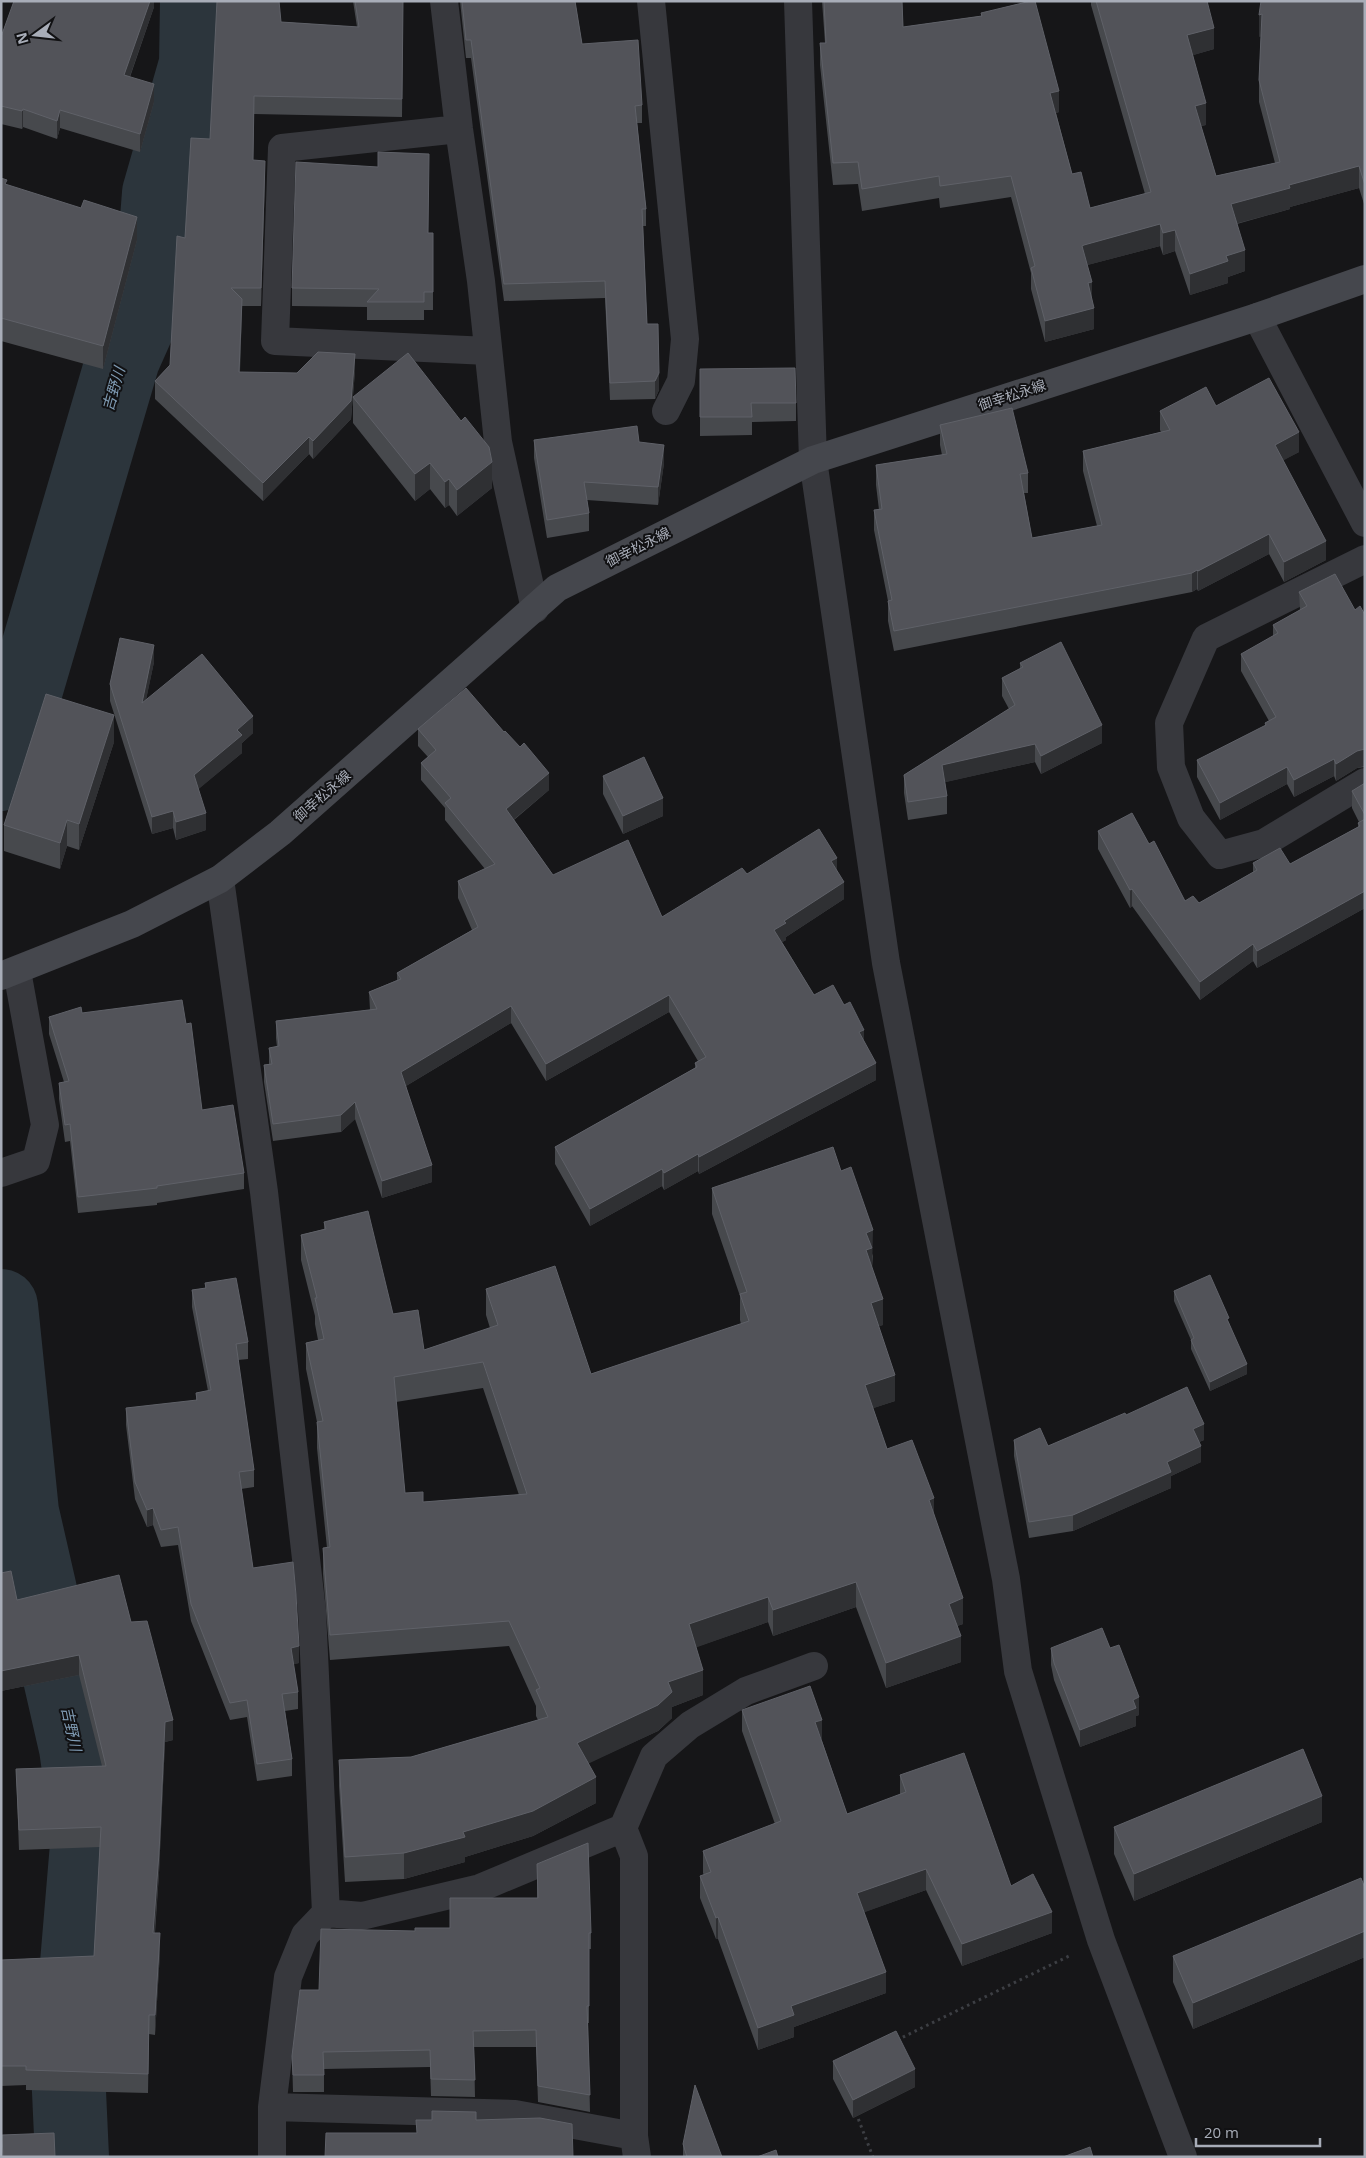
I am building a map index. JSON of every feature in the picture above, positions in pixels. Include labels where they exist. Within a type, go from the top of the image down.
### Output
[{"type":"main road","name":"御幸松永線","points":[[9,973],[132,924],[220,879],[280,833],[557,588],[813,460],[1257,317],[1365,280]]},
{"type":"street","points":[[444,1],[459,130],[481,281],[498,442],[535,609]]},
{"type":"street","points":[[651,1],[685,339],[680,381],[666,411]]},
{"type":"street","points":[[798,1],[813,460],[886,963],[1006,1579],[1018,1671],[1101,1940],[1183,2157]]},
{"type":"street","points":[[459,130],[282,148],[275,341],[488,351]]},
{"type":"street","points":[[1257,317],[1365,522]]},
{"type":"street","points":[[1365,558],[1206,638],[1170,723],[1171,767],[1191,818],[1220,855],[1264,843],[1365,782]]},
{"type":"street","points":[[220,879],[264,1192],[312,1611],[326,1913],[305,1934],[288,1977],[272,2107],[272,2157]]},
{"type":"street","points":[[1,1173],[36,1161],[45,1125],[9,973]]},
{"type":"street","points":[[326,1913],[362,1916],[480,1888],[623,1828],[654,1756],[690,1725],[746,1691],[814,1666]]},
{"type":"street","points":[[272,2107],[515,2114],[635,2146],[634,1856],[623,1828]]},
{"type":"path","points":[[890,2043],[1101,1940]]},
{"type":"path","points":[[855,2112],[873,2157]]},
{"type":"building","points":[[14,1],[150,1],[124,75],[154,84],[140,134],[60,110],[57,121],[23,109],[22,111],[1,106],[1,37]]},
{"type":"building","points":[[217,1],[279,1],[281,22],[359,27],[355,1],[403,1],[402,99],[254,96],[253,160],[265,161],[261,288],[231,288],[242,299],[239,372],[297,373],[318,352],[355,354],[351,401],[313,441],[309,437],[263,483],[155,381],[170,365],[177,236],[185,238],[191,138],[210,139]]},
{"type":"building","points":[[462,1],[575,1],[582,44],[638,40],[642,105],[635,106],[646,209],[642,209],[647,324],[658,324],[659,373],[655,381],[610,383],[605,281],[504,284],[471,40],[466,40]]},
{"type":"building","points":[[824,1],[902,1],[903,27],[982,16],[981,13],[1035,1],[1059,91],[1050,93],[1072,174],[1081,172],[1090,208],[1151,192],[1096,1],[1207,1],[1214,28],[1187,35],[1206,103],[1195,106],[1216,176],[1280,162],[1259,80],[1262,14],[1259,15],[1261,1],[1365,1],[1365,185],[1359,166],[1289,185],[1290,188],[1231,204],[1245,250],[1226,256],[1228,261],[1190,274],[1175,230],[1163,233],[1160,224],[1084,245],[1082,246],[1092,282],[1088,283],[1094,308],[1045,321],[1031,268],[1035,266],[1011,176],[940,186],[939,176],[862,189],[858,162],[833,163],[820,43],[826,43]]},
{"type":"building","points":[[378,152],[429,154],[428,233],[433,233],[433,292],[424,292],[424,302],[367,302],[379,289],[292,288],[296,162],[378,167]]},
{"type":"building","points":[[1,178],[7,180],[5,184],[81,208],[84,200],[137,217],[103,346],[1,318]]},
{"type":"building","points":[[408,353],[461,421],[465,417],[489,447],[492,462],[457,490],[449,479],[445,482],[430,463],[415,474],[353,397]]},
{"type":"building","points":[[795,368],[796,403],[751,403],[752,417],[700,417],[700,369]]},
{"type":"building","points":[[1269,378],[1299,432],[1275,445],[1326,541],[1284,562],[1269,534],[1192,573],[894,631],[888,601],[892,600],[874,510],[882,509],[876,465],[947,454],[940,425],[1012,408],[1028,473],[1020,474],[1032,538],[1102,525],[1083,451],[1170,430],[1160,411],[1206,387],[1216,406]]},
{"type":"building","points":[[637,426],[639,442],[664,445],[658,487],[584,482],[589,513],[547,520],[534,440]]},
{"type":"building","points":[[1335,574],[1355,610],[1360,606],[1365,615],[1365,749],[1357,751],[1336,764],[1334,759],[1294,780],[1287,767],[1220,803],[1197,760],[1266,725],[1265,723],[1276,717],[1241,654],[1278,633],[1273,625],[1307,606],[1299,592]]},
{"type":"building","points":[[120,638],[154,645],[142,703],[202,654],[253,716],[237,730],[242,735],[194,775],[206,813],[176,822],[173,811],[152,817],[110,684]]},
{"type":"building","points":[[1061,642],[1102,725],[1041,756],[1035,744],[942,765],[947,796],[908,802],[904,775],[1015,705],[1002,678],[1023,667],[1020,663]]},
{"type":"building","points":[[466,688],[504,732],[520,747],[524,743],[549,773],[506,809],[553,875],[628,840],[662,917],[742,868],[747,874],[819,829],[837,858],[831,861],[844,882],[784,921],[786,923],[774,930],[814,995],[833,985],[844,1005],[850,1002],[864,1030],[859,1032],[876,1063],[699,1157],[698,1154],[664,1173],[662,1169],[590,1209],[555,1147],[697,1067],[695,1063],[706,1057],[669,995],[546,1064],[511,1006],[401,1072],[432,1165],[382,1181],[355,1102],[341,1115],[273,1124],[264,1065],[272,1064],[269,1048],[279,1046],[276,1021],[377,1009],[369,992],[401,979],[397,973],[478,927],[458,881],[495,864],[445,803],[451,798],[421,763],[436,750],[418,729]]},
{"type":"building","points":[[46,694],[114,715],[79,824],[67,820],[60,843],[4,825]]},
{"type":"building","points":[[644,757],[663,798],[623,816],[603,776]]},
{"type":"building","points":[[1365,783],[1365,815],[1352,791]]},
{"type":"building","points":[[1132,813],[1149,844],[1154,841],[1185,901],[1193,896],[1199,903],[1257,870],[1253,863],[1280,848],[1290,864],[1360,826],[1358,823],[1365,819],[1365,891],[1257,951],[1253,944],[1200,982],[1132,889],[1130,890],[1098,831]]},
{"type":"building","points":[[182,1000],[186,1024],[191,1023],[202,1110],[233,1105],[244,1173],[157,1186],[157,1188],[78,1197],[70,1124],[65,1125],[59,1083],[69,1081],[49,1017],[81,1007],[82,1013]]},
{"type":"building","points":[[833,1147],[841,1171],[851,1167],[873,1230],[866,1233],[872,1248],[866,1250],[883,1299],[871,1303],[895,1375],[865,1385],[887,1449],[912,1440],[934,1498],[929,1500],[963,1598],[949,1604],[961,1636],[886,1663],[856,1582],[773,1610],[768,1597],[689,1624],[703,1670],[668,1682],[672,1692],[658,1705],[577,1743],[596,1777],[533,1811],[463,1832],[465,1837],[404,1853],[345,1857],[339,1760],[411,1757],[548,1717],[536,1690],[540,1688],[509,1621],[330,1635],[323,1548],[330,1547],[317,1422],[323,1421],[306,1343],[324,1339],[315,1298],[317,1298],[301,1235],[326,1229],[324,1222],[368,1211],[393,1314],[418,1310],[424,1350],[498,1325],[486,1289],[555,1266],[591,1374],[749,1321],[740,1294],[747,1292],[712,1188]],"holes":[[[483,1362],[527,1494],[423,1502],[423,1492],[405,1493],[394,1377]]]},
{"type":"building","points":[[1210,1275],[1247,1364],[1210,1382],[1191,1340],[1194,1338],[1174,1291]]},
{"type":"building","points":[[236,1278],[248,1342],[236,1344],[254,1470],[239,1472],[253,1568],[293,1562],[299,1646],[291,1648],[298,1692],[282,1694],[292,1759],[257,1764],[247,1700],[230,1703],[191,1604],[178,1527],[161,1530],[153,1508],[147,1510],[135,1482],[126,1408],[197,1400],[196,1393],[211,1390],[192,1290],[206,1288],[205,1283]]},
{"type":"building","points":[[1187,1387],[1204,1424],[1193,1429],[1201,1446],[1167,1462],[1171,1472],[1073,1515],[1029,1522],[1014,1440],[1040,1428],[1048,1446],[1125,1413],[1126,1415]]},
{"type":"building","points":[[11,1571],[17,1600],[119,1575],[131,1622],[147,1621],[173,1720],[165,1722],[153,1933],[160,1933],[155,2015],[149,2015],[148,2074],[26,2070],[26,2066],[1,2066],[1,1960],[94,1956],[101,1827],[19,1830],[16,1769],[106,1766],[79,1655],[1,1671],[1,1573]]},
{"type":"building","points":[[1102,1628],[1110,1648],[1119,1645],[1139,1697],[1133,1700],[1136,1708],[1080,1730],[1054,1663],[1051,1648]]},
{"type":"building","points":[[810,1686],[822,1720],[815,1722],[847,1814],[906,1792],[900,1775],[964,1753],[1011,1886],[1033,1874],[1052,1912],[962,1944],[926,1869],[857,1893],[886,1972],[791,2006],[794,2015],[758,2028],[718,1917],[716,1918],[700,1876],[711,1872],[703,1851],[781,1821],[742,1710]]},
{"type":"building","points":[[1303,1749],[1322,1796],[1134,1874],[1114,1827]]},
{"type":"building","points":[[588,1843],[591,1933],[589,1933],[589,2006],[587,2006],[590,2095],[538,2086],[536,2030],[473,2031],[475,2080],[431,2079],[430,2050],[323,2052],[324,2075],[293,2075],[292,2056],[300,1990],[319,1990],[321,1929],[415,1931],[415,1928],[450,1928],[450,1898],[538,1898],[537,1864]]},
{"type":"building","points":[[1361,1878],[1365,1888],[1365,1931],[1193,2003],[1173,1956]]},
{"type":"building","points":[[896,2031],[915,2069],[853,2100],[833,2061]]},
{"type":"building","points":[[695,2085],[722,2157],[687,2157],[683,2144]]},
{"type":"building","points":[[432,2111],[476,2112],[476,2120],[540,2118],[572,2124],[573,2157],[325,2157],[326,2133],[417,2133],[416,2120],[432,2120]]},
{"type":"building","points":[[54,2133],[55,2157],[3,2157],[2,2135]]},
{"type":"building","points":[[1090,2147],[1093,2157],[1063,2157]]},
{"type":"building","points":[[776,2150],[778,2157],[757,2157]]},
{"type":"waterway","name":"吉野川","points":[[1,774],[123,359],[151,296],[159,193],[196,64],[197,1]]},
{"type":"waterway","name":"吉野川","points":[[1,1306],[22,1512],[76,1748],[88,1833],[68,2070],[72,2157]]}]
